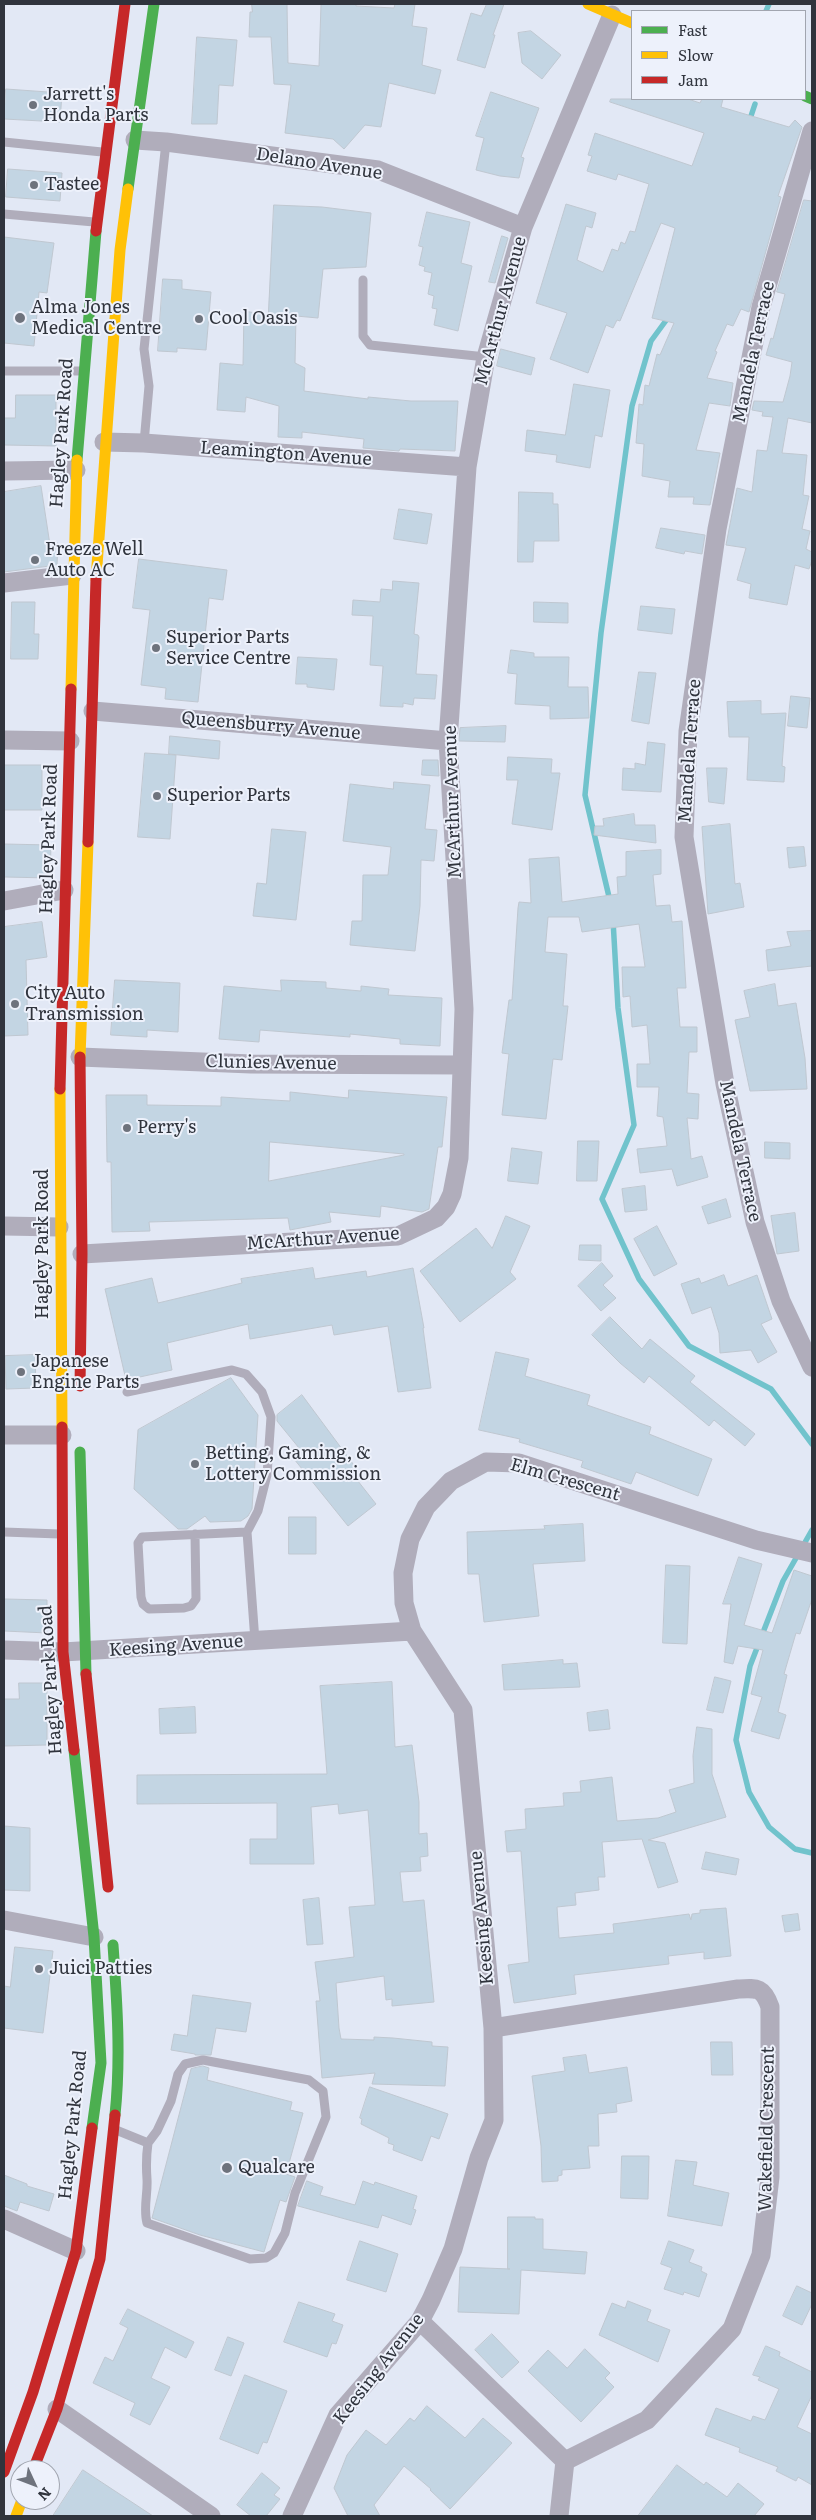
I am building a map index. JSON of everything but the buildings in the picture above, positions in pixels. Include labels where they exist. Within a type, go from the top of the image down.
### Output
[{"type":"main road","name":"Hagley Park Road","points":[[4,2472],[33,2392],[76,2251],[101,2063],[94,1937],[63,1652],[59,1227],[60,1057],[76,470],[97,222],[125,4]]},
{"type":"main road","points":[[80,1396],[82,1254],[80,1058],[93,711],[95,591],[104,442],[120,250],[154,4]]},
{"type":"main road","points":[[588,4],[631,24]]},
{"type":"main road","name":"Hagley Park Road","points":[[80,1444],[84,1651],[109,1901]]},
{"type":"main road","points":[[37,2460],[57,2409],[100,2259],[119,2078],[118,2014],[112,1930]]},
{"type":"street","name":"McArthur Avenue","points":[[82,1254],[398,1236],[436,1218],[446,1208],[452,1194],[460,1158],[464,1010],[448,741],[467,467],[486,357],[523,227],[612,15]]},
{"type":"street","name":"Mandela Terrace","points":[[812,131],[761,307],[717,529],[688,732],[684,837],[726,1084],[755,1222],[781,1301],[812,1367]]},
{"type":"street","name":"Delano Avenue","points":[[135,140],[166,142],[378,170],[523,227]]},
{"type":"street","name":"Leamington Avenue","points":[[104,442],[144,443],[467,467]]},
{"type":"street","points":[[4,471],[76,470]]},
{"type":"street","points":[[4,583],[72,575]]},
{"type":"street","name":"Queensburry Avenue","points":[[93,711],[448,741]]},
{"type":"street","points":[[4,740],[70,741]]},
{"type":"street","points":[[4,901],[64,890]]},
{"type":"street","name":"Clunies Avenue","points":[[80,1058],[251,1064],[462,1065]]},
{"type":"street","points":[[4,1226],[59,1227]]},
{"type":"street","points":[[4,1434],[62,1435]]},
{"type":"street","name":"Elm Crescent","points":[[412,1631],[404,1602],[403,1573],[410,1539],[426,1507],[451,1481],[486,1462],[519,1463],[756,1540],[812,1553]]},
{"type":"street","name":"Keesing Avenue","points":[[4,1650],[63,1652],[412,1631],[462,1710],[492,2028],[494,2120],[479,2158],[453,2249],[420,2321],[338,2415],[292,2516]]},
{"type":"street","points":[[4,1920],[94,1937]]},
{"type":"street","name":"Wakefield Crescent","points":[[492,2028],[749,1987],[760,1990],[766,1995],[770,2007],[770,2177],[764,2235],[761,2254],[732,2329],[647,2420],[565,2460]]},
{"type":"street","points":[[4,2219],[76,2251]]},
{"type":"street","points":[[420,2321],[565,2460],[560,2516]]},
{"type":"street","points":[[57,2409],[211,2516]]},
{"type":"lane","points":[[4,142],[105,152]]},
{"type":"lane","points":[[144,443],[149,386],[144,350],[166,142]]},
{"type":"lane","points":[[4,214],[97,222]]},
{"type":"lane","points":[[363,280],[363,336],[370,345],[486,357]]},
{"type":"lane","points":[[4,371],[83,371]]},
{"type":"lane","points":[[127,1392],[232,1370],[246,1374],[262,1392],[271,1417],[267,1475],[258,1511],[247,1532],[255,1641]]},
{"type":"lane","points":[[4,1532],[62,1534]]},
{"type":"lane","points":[[195,1534],[196,1598],[191,1606],[184,1608],[149,1609],[143,1604],[141,1597],[139,1540],[142,1537],[195,1534],[247,1532]]},
{"type":"lane","points":[[203,2060],[243,2066],[309,2080],[323,2091],[326,2117],[295,2193],[285,2233],[274,2253],[266,2258],[250,2259],[147,2223],[144,2213],[147,2180],[144,2162],[148,2143],[157,2131],[171,2101],[178,2074],[185,2064],[203,2060]]},
{"type":"lane","points":[[115,2130],[148,2143]]},
{"type":"waterway","points":[[766,10],[769,4]]},
{"type":"waterway","points":[[749,122],[755,104]]},
{"type":"waterway","points":[[610,901],[585,795],[601,633],[632,406],[651,341],[670,315]]},
{"type":"waterway","points":[[613,920],[618,1008],[634,1125],[602,1199],[639,1279],[689,1346],[771,1389],[812,1444]]},
{"type":"waterway","points":[[812,1530],[783,1581],[750,1666],[736,1740],[749,1792],[769,1827],[795,1849],[812,1853]]},
{"type":"traffic: fast","points":[[128,189],[154,4]]},
{"type":"traffic: fast","points":[[806,96],[812,99]]},
{"type":"traffic: fast","points":[[77,460],[96,231]]},
{"type":"traffic: fast","points":[[80,1452],[86,1674]]},
{"type":"traffic: fast","points":[[74,1750],[94,1937],[101,2063],[92,2128]]},
{"type":"traffic: fast","points":[[113,1945],[118,2051],[115,2115]]},
{"type":"traffic: slow","points":[[588,4],[631,23]]},
{"type":"traffic: slow","points":[[96,579],[120,250],[128,189]]},
{"type":"traffic: slow","points":[[71,689],[77,460]]},
{"type":"traffic: slow","points":[[80,1057],[88,842]]},
{"type":"traffic: slow","points":[[60,1089],[62,1427]]},
{"type":"traffic: slow","points":[[16,2516],[18,2510]]},
{"type":"traffic: jam","points":[[96,231],[125,4]]},
{"type":"traffic: jam","points":[[88,842],[96,579]]},
{"type":"traffic: jam","points":[[60,1089],[71,689]]},
{"type":"traffic: jam","points":[[80,1057],[82,1254],[80,1386]]},
{"type":"traffic: jam","points":[[62,1427],[63,1652],[74,1750]]},
{"type":"traffic: jam","points":[[86,1674],[108,1887]]},
{"type":"traffic: jam","points":[[37,2460],[57,2409],[100,2259],[115,2115]]},
{"type":"traffic: jam","points":[[4,2472],[33,2392],[76,2251],[92,2128]]},
{"type":"place","name":"Jarrett's Honda Parts","points":[[33,105]]},
{"type":"place","name":"Tastee","points":[[34,185]]},
{"type":"place","name":"Alma Jones Medical Centre","points":[[20,318]]},
{"type":"place","name":"Cool Oasis","points":[[199,319]]},
{"type":"place","name":"Freeze Well Auto AC","points":[[35,560]]},
{"type":"place","name":"Superior Parts Service Centre","points":[[156,648]]},
{"type":"place","name":"Superior Parts","points":[[157,796]]},
{"type":"place","name":"City Auto Transmission","points":[[15,1004]]},
{"type":"place","name":"Perry's","points":[[127,1128]]},
{"type":"place","name":"Japanese Engine Parts","points":[[21,1372]]},
{"type":"place","name":"Betting, Gaming, & Lottery Commission","points":[[195,1464]]},
{"type":"place","name":"Juici Patties","points":[[39,1969]]},
{"type":"place","name":"Qualcare","points":[[227,2168]]}]
